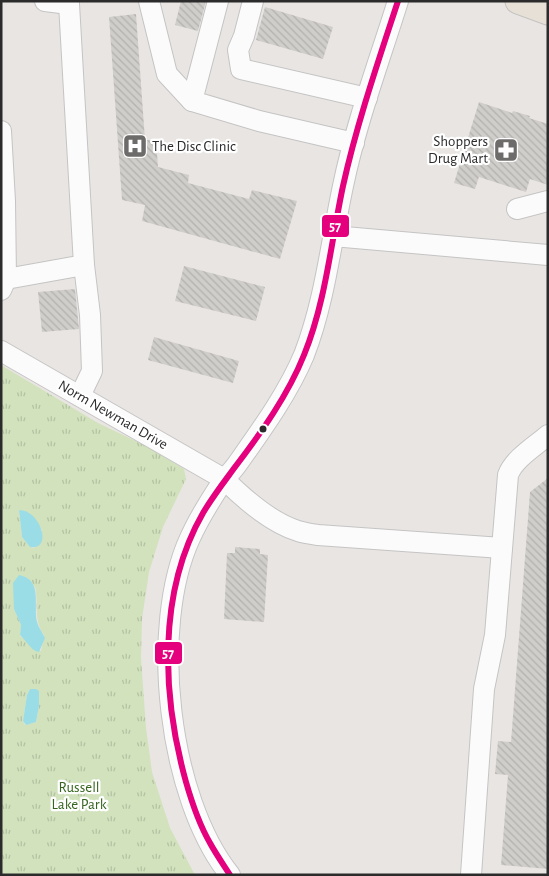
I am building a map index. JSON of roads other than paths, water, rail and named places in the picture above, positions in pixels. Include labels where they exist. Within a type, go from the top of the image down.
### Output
[{"type":"main road","points":[[518,1],[548,12]]},
{"type":"street","points":[[45,1],[69,2],[92,371],[80,396]]},
{"type":"street","points":[[149,1],[168,74],[192,101],[259,121],[354,144]]},
{"type":"street","points":[[192,101],[218,1]]},
{"type":"street","points":[[253,1],[244,36],[238,50],[241,69],[367,98]]},
{"type":"street","points":[[230,875],[212,848],[202,828],[182,770],[173,729],[169,670],[170,619],[177,574],[189,538],[224,479],[237,465],[275,408],[304,356],[314,326],[322,292],[343,183],[367,98],[398,1]]},
{"type":"street","points":[[1,131],[5,201],[3,282],[84,266]]},
{"type":"street","points":[[517,209],[548,201]]},
{"type":"street","points":[[333,236],[548,255]]},
{"type":"street","name":"Norm Newman Drive","points":[[1,351],[224,479],[244,498],[283,525],[298,532],[502,548]]},
{"type":"street","points":[[471,875],[484,689],[495,635],[507,483],[510,469],[548,435]]},
{"type":"water","points":[[19,510],[33,516],[38,523],[42,537],[41,543],[37,547],[30,547],[22,537]]},
{"type":"water","points":[[19,575],[26,577],[35,590],[37,621],[45,638],[39,652],[31,648],[20,635],[21,625],[14,609],[13,583]]},
{"type":"water","points":[[30,689],[39,691],[39,706],[36,722],[26,725],[23,721],[27,695]]},
{"type":"place","name":"The Disc Clinic","points":[[135,146]]},
{"type":"place","name":"Shoppers Drug Mart","points":[[506,150]]},
{"type":"park label","name":"Russell Lake Park","points":[[79,796]]}]
